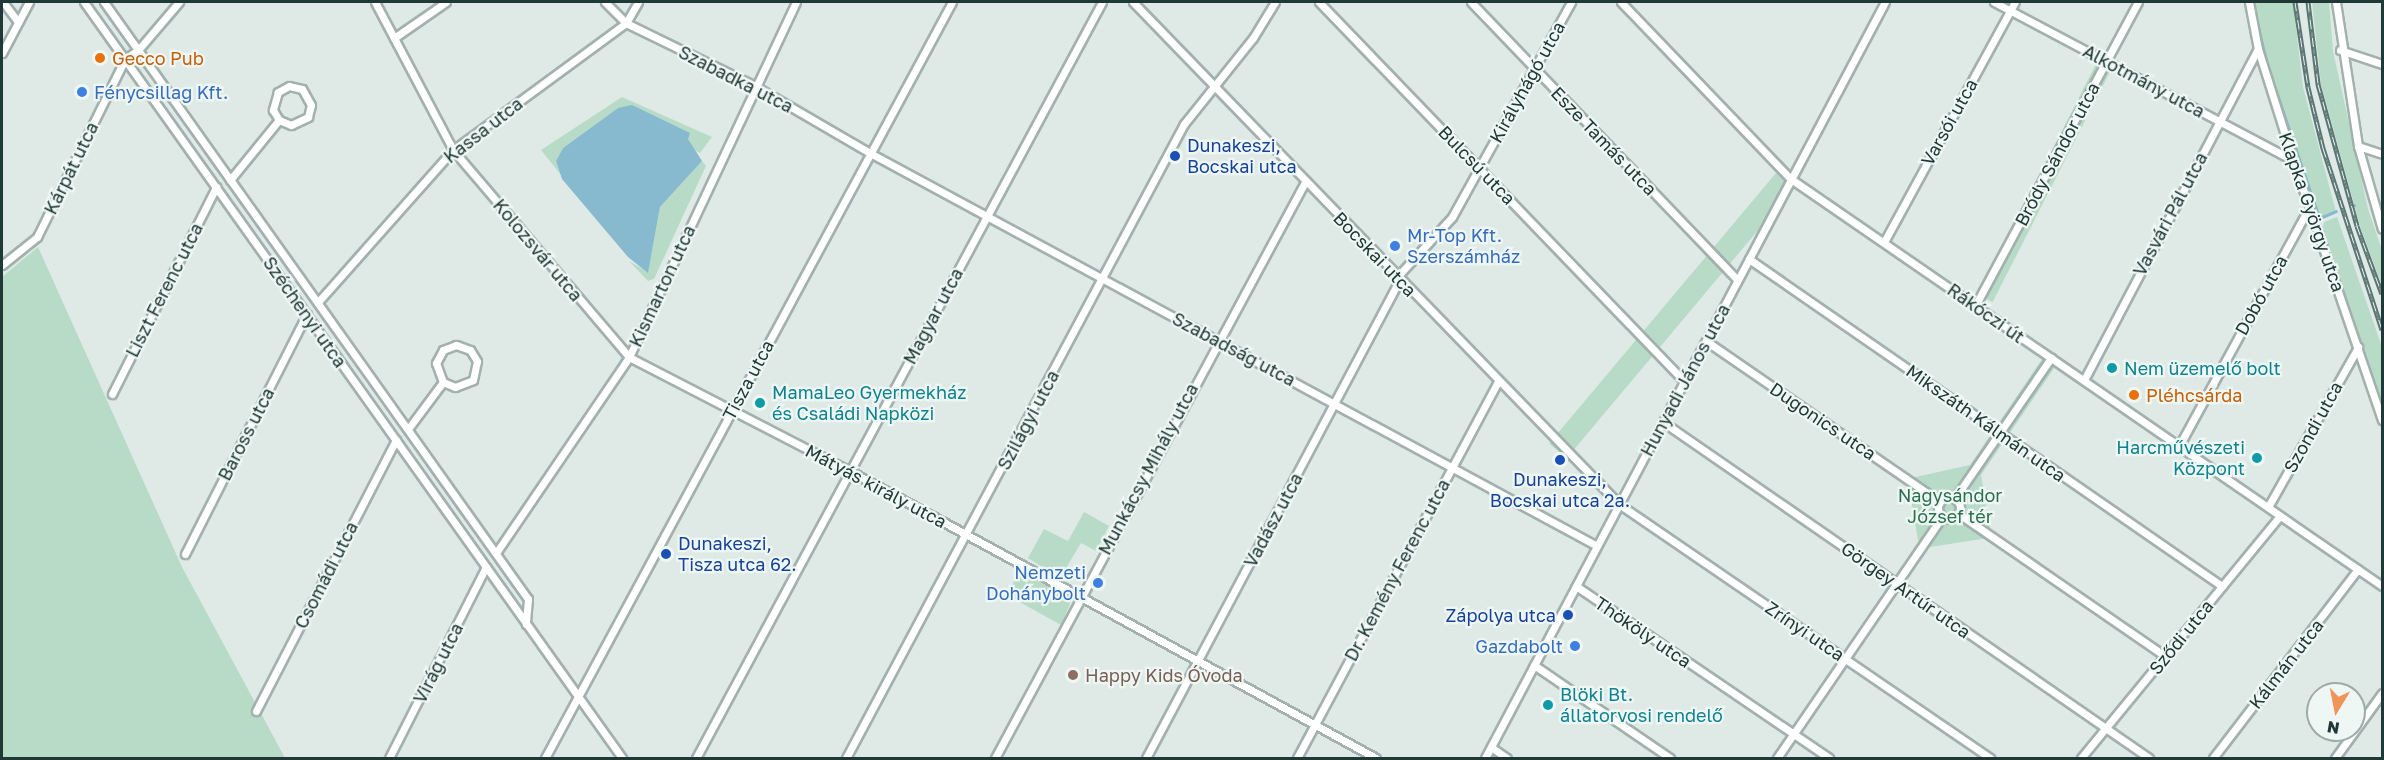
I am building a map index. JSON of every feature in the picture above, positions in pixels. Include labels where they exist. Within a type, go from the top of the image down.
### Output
[{"type":"street","points":[[3,2],[18,21]]},
{"type":"street","points":[[2,53],[28,2]]},
{"type":"street","name":"Széchenyi utca","points":[[84,2],[622,759]]},
{"type":"street","name":"Széchenyi utca","points":[[104,2],[528,598],[526,624]]},
{"type":"street","points":[[125,59],[138,50],[179,2]]},
{"type":"street","name":"Kolozsvár utca","points":[[375,2],[453,150],[629,357],[731,411]]},
{"type":"street","points":[[394,38],[446,2]]},
{"type":"street","name":"Szabadka utca","points":[[605,2],[626,23],[755,86],[870,153]]},
{"type":"street","name":"Kassa utca","points":[[318,302],[453,150],[626,23],[638,2]]},
{"type":"street","name":"Kismarton utca","points":[[496,553],[629,357],[796,2]]},
{"type":"street","name":"Tisza utca","points":[[545,759],[952,2]]},
{"type":"street","name":"Magyar utca","points":[[696,759],[1102,2]]},
{"type":"street","name":"Bocskai utca","points":[[1133,2],[1398,279],[1619,504]]},
{"type":"street","name":"Szilágyi utca","points":[[846,759],[1104,279],[1184,124],[1212,84],[1253,38],[1275,2]]},
{"type":"street","name":"Bulcsú utca","points":[[1319,2],[1684,381]]},
{"type":"street","name":"Esze Tamás utca","points":[[1471,2],[1738,280]]},
{"type":"street","name":"Királyhágó utca","points":[[1398,279],[1452,217],[1571,2]]},
{"type":"street","name":"Rákóczi út","points":[[1622,2],[1791,179],[2382,586]]},
{"type":"street","name":"Hunyadi János utca","points":[[1485,759],[1885,2]]},
{"type":"street","name":"Alkotmány utca","points":[[1994,2],[2293,160]]},
{"type":"street","name":"Varsói utca","points":[[1884,242],[2015,2]]},
{"type":"street","name":"Bródy Sándor utca","points":[[1976,306],[2138,2]]},
{"type":"street","name":"Klapka György utca","points":[[2248,2],[2258,49],[2293,160],[2382,420]]},
{"type":"street","points":[[2336,2],[2340,50],[2358,146],[2382,229]]},
{"type":"street","name":"Vasvári Pál utca","points":[[2084,380],[2258,49]]},
{"type":"street","points":[[2340,50],[2382,64]]},
{"type":"street","name":"Kárpát utca","points":[[2,265],[37,237],[125,59]]},
{"type":"street","points":[[289,86],[302,89],[310,98],[308,117],[291,125],[279,120],[273,110],[274,97],[289,86]]},
{"type":"street","points":[[231,180],[279,120]]},
{"type":"street","points":[[2358,146],[2382,154]]},
{"type":"street","name":"Szabadság utca","points":[[870,153],[1597,546]]},
{"type":"street","name":"Munkácsy Mihály utca","points":[[995,759],[1080,596],[1305,182]]},
{"type":"street","name":"Liszt Ferenc utca","points":[[112,394],[216,187]]},
{"type":"street","name":"Dobó utca","points":[[2179,446],[2309,208]]},
{"type":"street","name":"Mikszáth Kálmán utca","points":[[1749,259],[2222,586]]},
{"type":"street","name":"Vadász utca","points":[[1146,759],[1398,279]]},
{"type":"street","name":"Baross utca","points":[[185,554],[307,314]]},
{"type":"street","name":"Dugonics utca","points":[[1706,341],[1940,502]]},
{"type":"street","points":[[456,345],[470,350],[477,361],[473,380],[455,387],[443,382],[436,370],[443,350],[456,345]]},
{"type":"street","name":"Szondi utca","points":[[2268,507],[2358,347]]},
{"type":"street","points":[[1777,759],[1942,517],[1940,502],[1955,498],[2051,358]]},
{"type":"street","points":[[408,429],[443,382]]},
{"type":"street","name":"Dr. Kemény Ferenc utca","points":[[1297,759],[1498,382]]},
{"type":"street","name":"Mátyás király utca","points":[[731,411],[850,471],[1080,596],[1197,663]]},
{"type":"street","name":"Görgey Artúr utca","points":[[1663,422],[2149,759]]},
{"type":"street","name":"Csomádi utca","points":[[256,711],[396,440]]},
{"type":"street","points":[[1955,498],[1960,504],[1959,514]]},
{"type":"street","name":"Zrínyi utca","points":[[1619,504],[1990,759]]},
{"type":"street","points":[[1942,517],[1949,519],[1959,514]]},
{"type":"street","points":[[1959,514],[2165,656]]},
{"type":"street","name":"Sződi utca","points":[[2081,759],[2280,516]]},
{"type":"street","name":"Virág utca","points":[[389,759],[486,567]]},
{"type":"street","name":"Kálmán utca","points":[[2213,759],[2358,569]]},
{"type":"street","name":"Thököly utca","points":[[1576,586],[1829,759]]},
{"type":"street","points":[[1197,663],[1376,759]]},
{"type":"street","points":[[1534,665],[1670,759]]},
{"type":"street","points":[[2335,759],[2382,693]]},
{"type":"street","points":[[1491,747],[1507,759]]},
{"type":"green space","points":[[2251,2],[2293,2],[2303,87],[2336,212],[2320,218],[2269,76]]},
{"type":"green space","points":[[2312,2],[2329,2],[2333,51],[2368,209],[2382,250],[2382,286],[2360,226],[2321,84]]},
{"type":"green space","points":[[2096,64],[2110,71],[1993,302],[1978,295]]},
{"type":"green space","points":[[622,97],[712,137],[700,153],[692,149],[688,139],[618,108],[563,148],[556,161],[561,175],[541,150]]},
{"type":"green space","points":[[702,161],[706,166],[654,279],[648,281],[629,261],[648,272],[660,207]]},
{"type":"green space","points":[[1776,173],[1794,188],[1567,458],[1549,443]]},
{"type":"green space","points":[[2337,217],[2382,347],[2382,415],[2321,237],[2324,222]]},
{"type":"green space","points":[[38,247],[182,567],[285,758],[2,758],[2,277]]},
{"type":"green space","name":"Nagysándor József tér","points":[[2042,359],[2055,367],[1981,475],[1991,533],[1988,538],[1924,548],[1918,540],[1908,482],[1911,478],[1970,465]]},
{"type":"green space","points":[[1084,512],[1109,526],[1096,551],[1081,543],[1060,578],[1028,558],[1044,529],[1068,541]]},
{"type":"green space","points":[[1020,570],[1068,595],[1070,604],[1061,625],[1007,595]]},
{"type":"water","points":[[632,105],[690,133],[688,139],[702,161],[660,207],[648,273],[628,257],[562,179],[556,161],[563,148],[618,108]]},
{"type":"waterway","points":[[2255,15],[2267,65],[2317,212],[2322,217],[2336,211]]},
{"type":"railway","points":[[2295,2],[2308,87],[2323,148],[2382,330]]},
{"type":"railway","points":[[2308,2],[2318,84],[2357,226],[2382,294]]},
{"type":"place","name":"Gecco Pub","points":[[100,58]]},
{"type":"place","name":"Fénycsillag Kft.","points":[[82,92]]},
{"type":"place","name":"Dunakeszi, Bocskai utca","points":[[1175,156]]},
{"type":"place","name":"Mr-Top Kft. Szerszámház","points":[[1395,246]]},
{"type":"place","name":"Nem üzemelő bolt","points":[[2112,368]]},
{"type":"place","name":"Pléhcsárda","points":[[2134,395]]},
{"type":"place","name":"MamaLeo Gyermekház és Családi Napközi","points":[[760,403]]},
{"type":"place","name":"Harcművészeti Központ","points":[[2257,458]]},
{"type":"place","name":"Dunakeszi, Bocskai utca 2a.","points":[[1560,460]]},
{"type":"place","name":"Dunakeszi, Tisza utca 62.","points":[[666,554]]},
{"type":"place","name":"Nemzeti Dohánybolt","points":[[1098,583]]},
{"type":"place","name":"Zápolya utca","points":[[1568,615]]},
{"type":"place","name":"Gazdabolt","points":[[1575,646]]},
{"type":"place","name":"Happy Kids Óvoda","points":[[1073,675]]},
{"type":"place","name":"Blöki Bt. állatorvosi rendelő","points":[[1548,705]]}]
